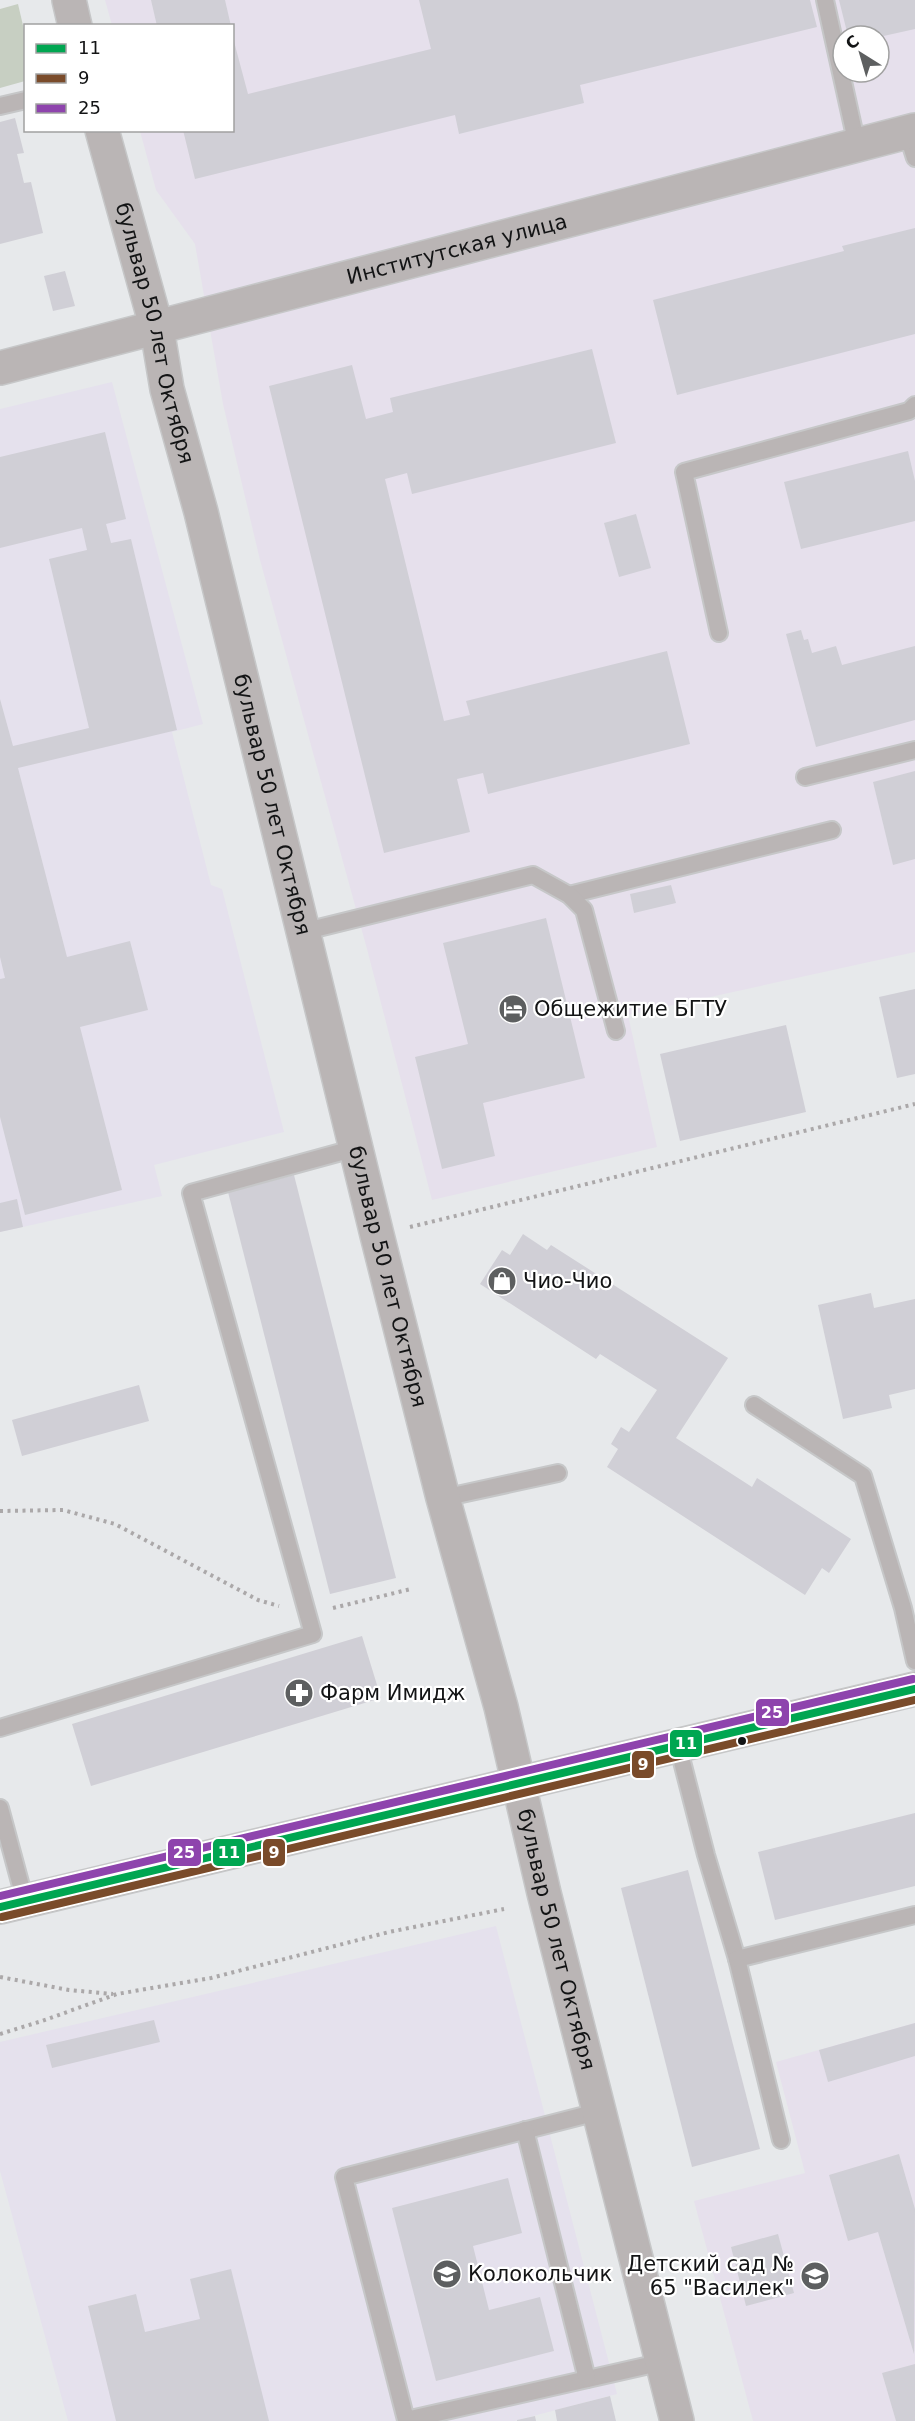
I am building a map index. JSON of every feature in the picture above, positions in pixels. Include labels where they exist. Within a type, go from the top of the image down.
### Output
[{"type":"main road","points":[[12,1904],[915,1689]]},
{"type":"street","points":[[69,0],[75,24]]},
{"type":"street","name":"бульвар 50 лет Октября","points":[[103,132],[157,329],[167,389],[201,512],[377,1235],[443,1498],[501,1707],[544,1893],[601,2111],[677,2421]]},
{"type":"street","name":"Институтская улица","points":[[0,368],[857,145],[912,140]]},
{"type":"lane","points":[[825,0],[857,145]]},
{"type":"lane","points":[[0,106],[24,100]]},
{"type":"lane","points":[[719,633],[684,472],[909,411],[915,405]]},
{"type":"lane","points":[[805,777],[915,750]]},
{"type":"lane","points":[[569,895],[832,830]]},
{"type":"lane","points":[[302,932],[533,875],[569,895],[584,910],[616,1031]]},
{"type":"lane","points":[[0,1728],[313,1634],[191,1193],[356,1148]]},
{"type":"lane","points":[[754,1405],[862,1476],[903,1608],[915,1661]]},
{"type":"lane","points":[[443,1498],[558,1473]]},
{"type":"lane","points":[[678,1746],[706,1855],[737,1959],[781,2139]]},
{"type":"lane","points":[[0,1808],[12,1904]]},
{"type":"lane","points":[[737,1959],[915,1915]]},
{"type":"lane","points":[[601,2111],[344,2177],[346,2188],[406,2420],[663,2362]]},
{"type":"lane","points":[[525,2130],[587,2379]]},
{"type":"path","points":[[377,1235],[915,1104]]},
{"type":"path","points":[[0,1511],[63,1510],[116,1524],[258,1600],[308,1614],[411,1589]]},
{"type":"path","points":[[0,2034],[117,1994],[211,1978],[389,1932],[504,1909]]},
{"type":"path","points":[[0,1977],[69,1990],[117,1994]]},
{"type":"shaded area","points":[[105,0],[915,0],[915,952],[628,1015],[657,1147],[432,1200],[367,949],[260,560],[223,404],[195,244],[156,190],[140,132],[234,132],[234,24],[112,24]]},
{"type":"shaded area","points":[[18,4],[24,30],[24,81],[0,88],[0,9]]},
{"type":"shaded area","points":[[112,382],[203,724],[172,732],[211,885],[222,889],[284,1132],[154,1165],[162,1196],[0,1232],[0,409]]},
{"type":"shaded area","points":[[496,1926],[617,2394],[514,2421],[68,2421],[0,2171],[0,2042]]},
{"type":"shaded area","name":"Детский сад № 65 \"Василек\"","points":[[915,2023],[915,2421],[753,2421],[694,2201],[805,2173],[776,2062]]},
{"type":"building","points":[[151,0],[225,0],[231,24],[157,24]]},
{"type":"building","points":[[419,0],[810,0],[817,27],[580,85],[584,103],[459,134],[455,115],[195,179],[183,132],[234,132],[234,42],[248,94],[431,49]]},
{"type":"building","points":[[839,0],[915,0],[915,29],[891,34],[891,24],[845,24]]},
{"type":"building","points":[[15,118],[24,153],[17,154],[24,183],[31,182],[43,233],[0,244],[0,122]]},
{"type":"building","points":[[915,228],[915,334],[677,395],[653,300],[844,251],[842,246]]},
{"type":"building","points":[[65,271],[75,306],[53,311],[44,276]]},
{"type":"building","points":[[592,349],[616,443],[412,494],[407,473],[385,479],[444,721],[470,715],[466,701],[667,651],[690,744],[488,794],[483,773],[457,779],[470,832],[384,853],[269,386],[352,365],[366,419],[393,412],[390,398]]},
{"type":"building","points":[[105,432],[126,519],[106,524],[111,543],[131,539],[177,730],[18,768],[67,957],[130,941],[148,1010],[80,1027],[122,1190],[25,1215],[0,1117],[0,979],[5,978],[0,957],[0,699],[13,746],[89,728],[49,559],[87,550],[82,528],[0,548],[0,457]]},
{"type":"building","points":[[908,451],[915,481],[915,521],[801,549],[784,482]]},
{"type":"building","points":[[636,514],[651,568],[619,577],[604,523]]},
{"type":"building","points":[[801,630],[804,640],[808,639],[812,653],[836,646],[842,665],[915,646],[915,720],[816,747],[786,634]]},
{"type":"building","points":[[915,771],[915,859],[893,865],[873,782]]},
{"type":"building","points":[[671,885],[676,903],[634,913],[630,894]]},
{"type":"building","points":[[546,918],[585,1078],[483,1103],[495,1156],[442,1169],[415,1057],[468,1044],[443,943]]},
{"type":"building","points":[[915,989],[915,1074],[897,1078],[879,997]]},
{"type":"building","points":[[786,1025],[806,1112],[680,1141],[660,1054]]},
{"type":"building","points":[[294,1175],[396,1578],[330,1594],[228,1192]]},
{"type":"building","points":[[17,1199],[23,1227],[0,1232],[0,1203]]},
{"type":"building","points":[[523,1234],[547,1250],[551,1245],[728,1358],[676,1438],[752,1487],[757,1478],[851,1539],[829,1573],[822,1568],[805,1595],[607,1467],[618,1449],[611,1444],[621,1427],[629,1432],[657,1390],[600,1354],[596,1359],[480,1284],[502,1250],[510,1255]]},
{"type":"building","points":[[871,1293],[874,1308],[915,1299],[915,1389],[889,1395],[892,1408],[843,1419],[818,1305]]},
{"type":"building","points":[[139,1385],[149,1421],[22,1456],[12,1420]]},
{"type":"building","points":[[362,1636],[381,1698],[91,1786],[72,1724]]},
{"type":"building","points":[[915,1813],[915,1886],[775,1920],[758,1852]]},
{"type":"building","points":[[688,1870],[760,2149],[692,2167],[621,1888]]},
{"type":"building","points":[[154,2020],[160,2042],[52,2068],[46,2045]]},
{"type":"building","points":[[915,2023],[915,2056],[828,2082],[819,2050]]},
{"type":"building","points":[[899,2154],[915,2209],[914,2354],[878,2232],[848,2241],[829,2175]]},
{"type":"building","points":[[508,2178],[522,2233],[473,2246],[489,2310],[540,2297],[554,2351],[436,2381],[392,2208]]},
{"type":"building","points":[[778,2234],[794,2293],[746,2306],[731,2247]]},
{"type":"building","points":[[231,2269],[269,2421],[116,2421],[88,2306],[136,2294],[145,2332],[200,2319],[190,2279]]},
{"type":"building","points":[[915,2364],[915,2421],[896,2421],[882,2373]]},
{"type":"building","points":[[610,2396],[616,2421],[557,2421],[555,2410]]},
{"type":"building","points":[[535,2416],[536,2421],[517,2421],[517,2420]]},
{"type":"transit line","name":"25","points":[[0,1896],[913,1679]]},
{"type":"transit line","name":"11","points":[[0,1907],[915,1689]]},
{"type":"transit line","name":"9","points":[[2,1917],[915,1700]]},
{"type":"place","name":"Общежитие БГТУ","points":[[513,1009]]},
{"type":"place","name":"Чио-Чио","points":[[502,1281]]},
{"type":"place","name":"Фарм Имидж","points":[[299,1693]]},
{"type":"place","name":"Колокольчик","points":[[447,2274]]},
{"type":"place","name":"Детский сад № 65 \"Василек\"","points":[[815,2276]]}]
